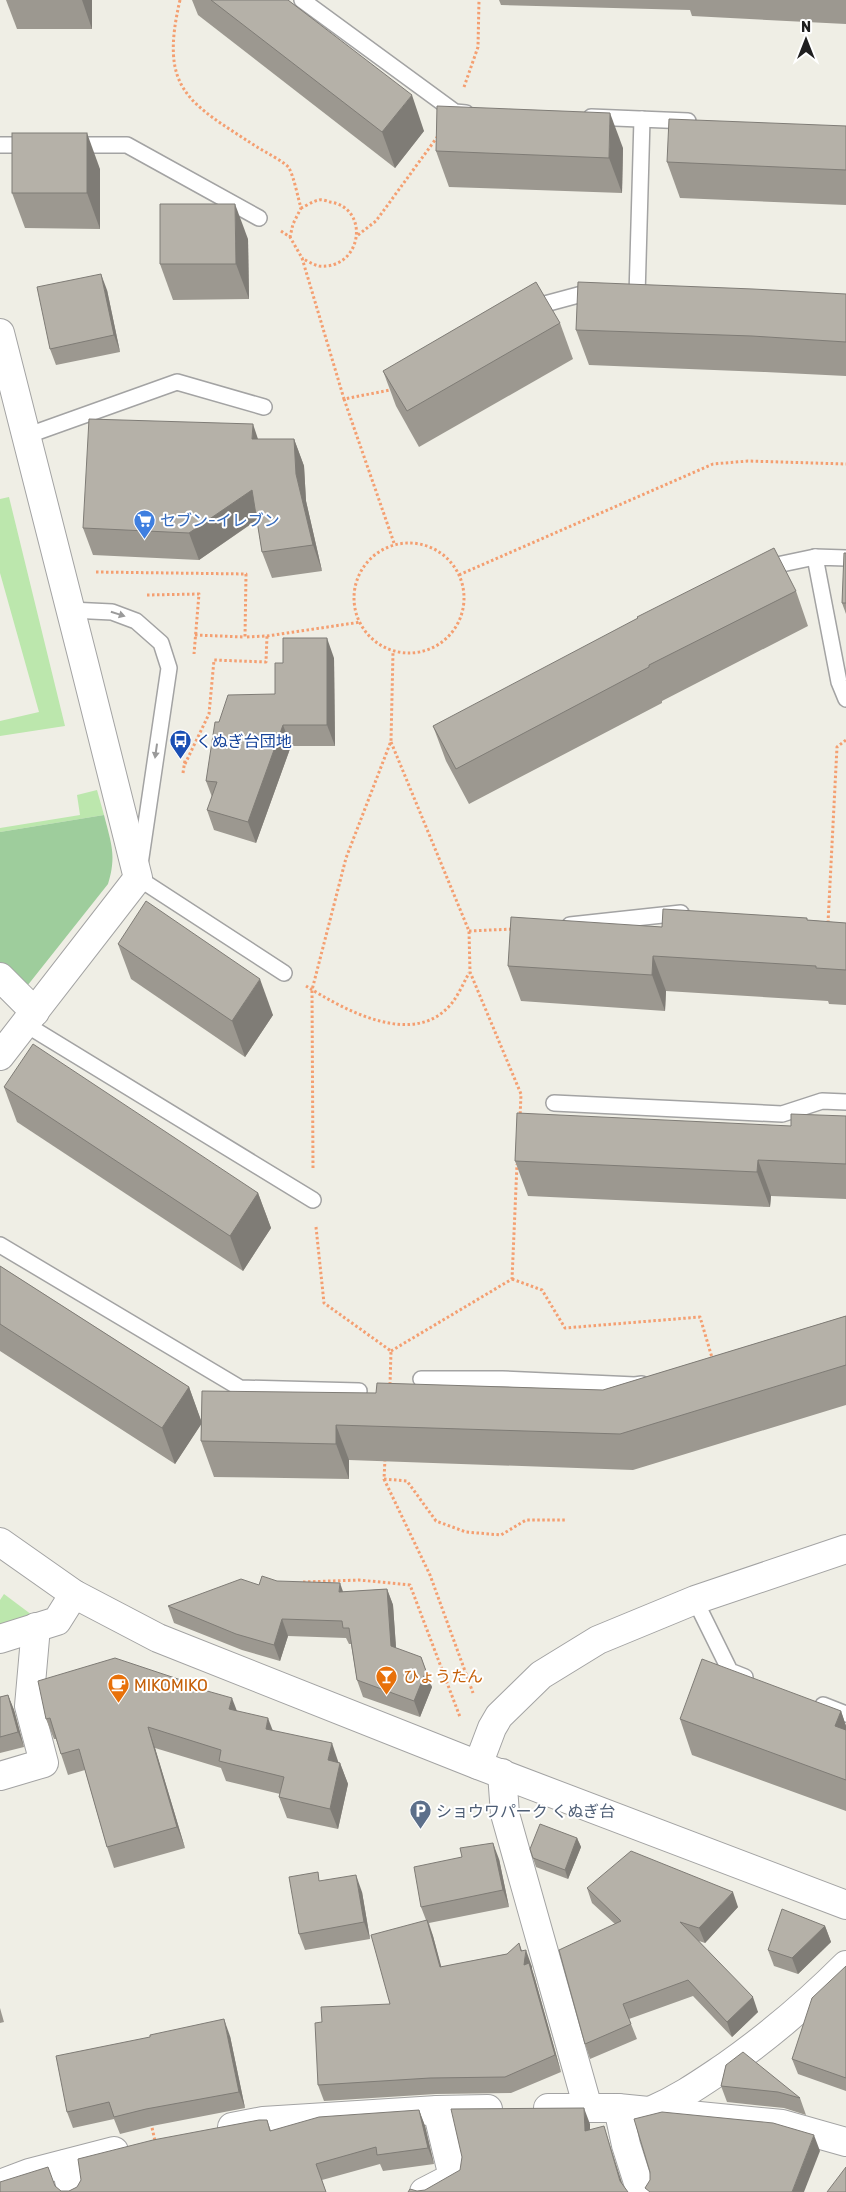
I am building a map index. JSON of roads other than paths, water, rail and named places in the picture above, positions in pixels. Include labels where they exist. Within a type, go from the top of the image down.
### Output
[{"type":"street","points":[[0,333],[138,878],[0,1056]]},
{"type":"street","points":[[0,977],[30,1018]]},
{"type":"street","points":[[0,1542],[74,1594],[158,1638],[490,1769],[846,1905]]},
{"type":"street","points":[[588,2108],[505,1814],[490,1769],[499,1716],[541,1675],[598,1640],[695,1600],[846,1549]]},
{"type":"street","points":[[0,1638],[57,1622],[74,1594]]},
{"type":"street","points":[[0,1776],[44,1763],[29,1706],[36,1627]]},
{"type":"street","points":[[651,2110],[679,2098],[760,2042],[810,2002],[846,1965]]},
{"type":"street","points":[[618,2108],[626,2145],[641,2192]]},
{"type":"street","points":[[204,2132],[263,2120],[437,2110],[618,2108],[782,2124],[846,2142]]},
{"type":"street","points":[[424,2192],[453,2177],[437,2110]]},
{"type":"street","points":[[0,2183],[28,2173],[155,2141]]},
{"type":"street","points":[[65,2164],[72,2192]]},
{"type":"lane","points":[[302,0],[455,112],[484,113]]},
{"type":"lane","points":[[573,117],[700,122]]},
{"type":"lane","points":[[636,296],[642,119]]},
{"type":"lane","points":[[0,145],[127,145],[259,218]]},
{"type":"lane","points":[[516,316],[532,306],[582,294],[656,297]]},
{"type":"lane","points":[[26,436],[177,382],[264,407]]},
{"type":"lane","points":[[815,557],[839,682],[846,699]]},
{"type":"lane","points":[[750,578],[777,565],[815,557],[846,558]]},
{"type":"lane","points":[[70,610],[112,612],[136,621],[161,643],[169,668],[138,878],[284,973]]},
{"type":"lane","points":[[539,928],[673,912],[693,914]]},
{"type":"lane","points":[[30,1018],[313,1200]]},
{"type":"lane","points":[[554,1103],[782,1114],[822,1101],[846,1102]]},
{"type":"lane","points":[[0,1245],[240,1388],[358,1391]]},
{"type":"lane","points":[[421,1379],[502,1379],[634,1385],[652,1382]]},
{"type":"lane","points":[[695,1600],[730,1671],[756,1681]]},
{"type":"lane","points":[[810,1701],[846,1714]]},
{"type":"place","name":"セブン-イレブン","points":[[144,539]]},
{"type":"place","name":"くぬぎ台団地","points":[[180,760]]},
{"type":"place","name":"ひょうたん","points":[[387,1695]]},
{"type":"place","name":"MIKOMIKO","points":[[118,1704]]},
{"type":"place","name":"ショウワパーク くぬぎ台","points":[[420,1830]]}]
